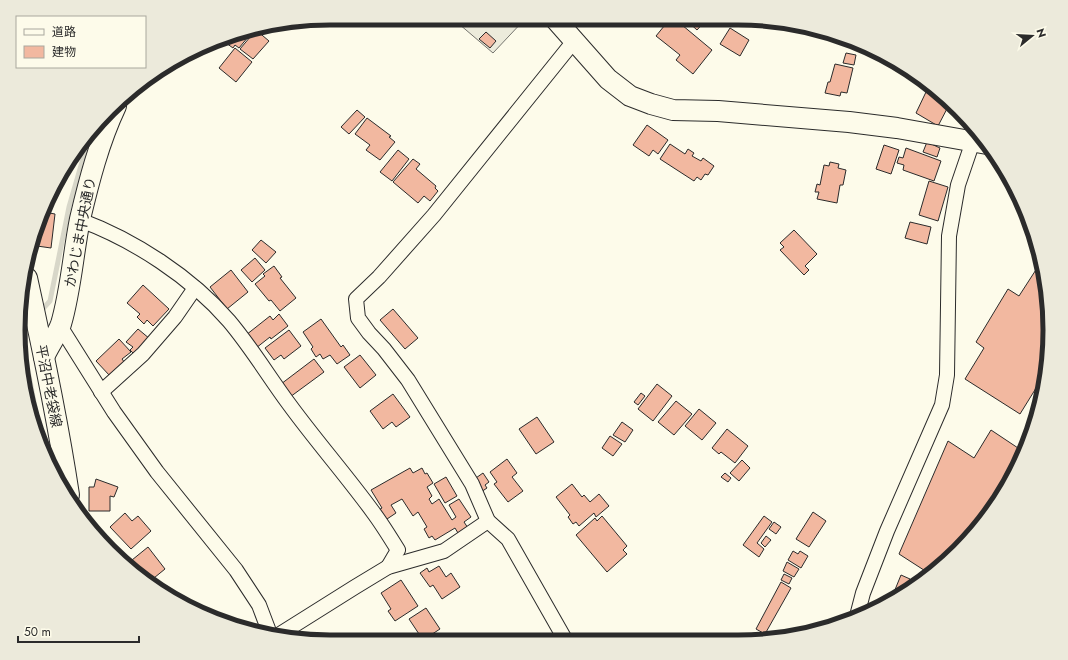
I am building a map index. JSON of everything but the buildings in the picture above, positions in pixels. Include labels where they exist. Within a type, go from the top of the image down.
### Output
[{"type":"street","points":[[560,25],[608,79],[630,96],[651,104],[673,110],[718,111],[849,122],[897,128],[978,142]]},
{"type":"street","points":[[563,635],[508,539],[488,520],[472,484],[408,380],[358,318],[356,299],[379,277],[434,215],[574,41]]},
{"type":"street","name":"かわじま中央通り","points":[[44,357],[60,326],[65,306],[80,220],[91,175],[101,141],[111,117]]},
{"type":"street","points":[[858,610],[863,593],[887,531],[942,405],[947,376],[949,236],[958,185],[979,143]]},
{"type":"street","points":[[80,220],[117,236],[140,248],[165,264],[195,288],[228,320],[290,404],[374,513],[398,550],[388,567]]},
{"type":"street","name":"平沼中老袋線","points":[[29,286],[44,357],[67,484]]},
{"type":"street","points":[[101,392],[143,354],[175,317],[195,288]]},
{"type":"street","points":[[60,326],[114,412],[157,472],[236,570],[259,605],[268,629]]},
{"type":"street","points":[[285,631],[388,567],[444,552],[488,520]]},
{"type":"shaded area","points":[[460,25],[519,25],[493,53]]},
{"type":"waterway","points":[[39,313],[50,301],[69,207],[87,146]]},
{"type":"waterway","points":[[25,330],[32,322]]},
{"type":"waterway","points":[[29,374],[36,412]]}]
